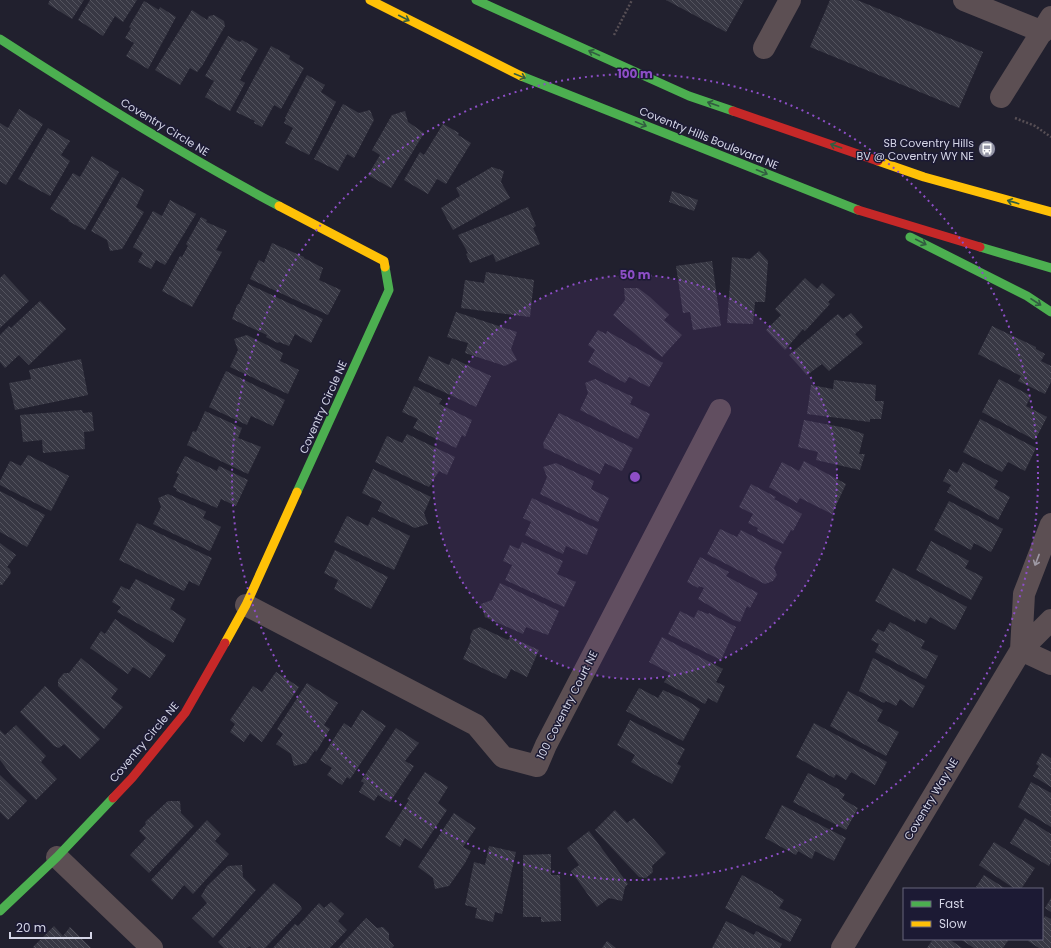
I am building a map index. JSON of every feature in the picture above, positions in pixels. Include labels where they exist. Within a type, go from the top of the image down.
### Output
[{"type":"street","name":"Coventry Hills Boulevard NE","points":[[370,0],[514,74],[861,212],[1051,268]]},
{"type":"street","points":[[476,0],[689,96],[924,177],[1051,212]]},
{"type":"street","points":[[764,48],[790,0]]},
{"type":"street","points":[[964,0],[1047,25],[1001,97]]},
{"type":"street","name":"Coventry Circle NE","points":[[0,39],[76,88],[249,190],[384,261],[390,290],[246,605],[185,713],[132,778],[57,857],[0,911]]},
{"type":"street","points":[[861,212],[1026,296],[1051,312]]},
{"type":"street","name":"100 Coventry Court NE","points":[[246,605],[476,725],[503,757],[537,766],[546,745],[720,410]]},
{"type":"street","name":"Coventry Way NE","points":[[1021,650],[1024,594],[1051,524]]},
{"type":"street","name":"Coventry Way NE","points":[[842,948],[1021,650],[1051,620]]},
{"type":"street","points":[[1021,650],[1051,664]]},
{"type":"street","points":[[57,857],[152,948]]},
{"type":"path","points":[[602,57],[632,0]]},
{"type":"path","points":[[1035,126],[1051,137]]},
{"type":"building","points":[[50,0],[84,0],[72,19],[48,4]]},
{"type":"building","points":[[90,0],[137,0],[123,22],[115,16],[103,36],[78,20]]},
{"type":"building","points":[[666,0],[744,0],[726,32]]},
{"type":"building","points":[[830,0],[857,0],[983,52],[959,108],[810,47]]},
{"type":"building","points":[[144,1],[159,10],[160,7],[176,17],[148,69],[126,56],[134,43],[125,38],[131,28],[129,27]]},
{"type":"building","points":[[192,10],[207,20],[209,16],[214,15],[224,21],[225,26],[202,66],[197,72],[190,68],[180,85],[155,70]]},
{"type":"building","points":[[228,36],[240,42],[242,40],[258,49],[240,80],[245,83],[230,111],[205,97],[214,81],[205,76]]},
{"type":"building","points":[[271,46],[290,56],[289,59],[304,68],[281,109],[274,105],[262,127],[254,123],[255,121],[236,112]]},
{"type":"building","points":[[307,75],[325,85],[321,92],[336,102],[309,155],[285,143],[293,128],[284,123],[285,118]]},
{"type":"building","points":[[343,104],[359,113],[370,110],[374,120],[354,158],[347,154],[338,171],[314,159]]},
{"type":"building","points":[[19,109],[43,124],[6,185],[0,181],[0,123],[8,128]]},
{"type":"building","points":[[405,111],[408,122],[424,133],[391,188],[368,175],[380,155],[372,150],[392,115]]},
{"type":"building","points":[[443,124],[459,133],[458,135],[471,143],[446,184],[437,179],[428,194],[404,180],[420,152],[424,155]]},
{"type":"building","points":[[48,128],[70,141],[61,155],[70,161],[50,196],[18,179]]},
{"type":"building","points":[[92,156],[119,172],[85,230],[50,209],[73,173],[80,177]]},
{"type":"building","points":[[492,167],[504,171],[501,182],[510,198],[453,230],[441,208],[460,196],[456,188]]},
{"type":"building","points":[[122,177],[144,190],[136,207],[144,212],[122,249],[110,251],[107,240],[91,231]]},
{"type":"building","points":[[672,191],[698,200],[694,211],[669,202]]},
{"type":"building","points":[[170,200],[196,214],[165,265],[156,260],[151,269],[138,262],[143,253],[133,247],[153,211],[162,216]]},
{"type":"building","points":[[528,207],[536,226],[533,228],[540,244],[496,262],[493,254],[470,263],[466,254],[468,253],[458,235]]},
{"type":"building","points":[[201,217],[207,220],[206,222],[227,231],[216,250],[222,252],[192,307],[162,291],[180,256],[182,257],[188,246],[186,244]]},
{"type":"building","points":[[272,243],[304,257],[323,268],[319,280],[341,290],[328,315],[250,279],[259,260],[264,263]]},
{"type":"building","points":[[759,251],[768,261],[765,302],[755,302],[753,324],[727,323],[732,257],[750,259]]},
{"type":"building","points":[[712,261],[721,326],[693,330],[690,312],[683,313],[676,266]]},
{"type":"building","points":[[486,272],[534,280],[530,317],[461,308],[465,280],[484,283]]},
{"type":"building","points":[[4,274],[29,301],[0,328],[0,278]]},
{"type":"building","points":[[805,278],[817,289],[822,283],[835,295],[828,302],[830,304],[805,331],[803,329],[785,350],[766,330],[781,315],[775,309]]},
{"type":"building","points":[[248,284],[323,319],[311,343],[295,334],[289,346],[279,342],[278,343],[266,337],[267,335],[232,319],[237,305],[239,304]]},
{"type":"building","points":[[624,288],[638,288],[650,297],[669,315],[664,320],[682,335],[662,357],[613,315],[625,300]]},
{"type":"building","points":[[40,301],[66,329],[29,365],[19,355],[5,368],[0,362],[0,335],[9,326],[11,328]]},
{"type":"building","points":[[456,312],[517,332],[511,349],[517,360],[505,366],[465,353],[468,343],[447,337]]},
{"type":"building","points":[[851,313],[863,327],[855,334],[863,343],[829,371],[822,364],[807,375],[789,355],[838,314],[843,319]]},
{"type":"building","points":[[992,326],[1036,347],[1036,349],[1045,354],[1041,361],[1051,366],[1051,382],[1045,394],[1018,381],[1021,376],[978,354]]},
{"type":"building","points":[[598,330],[606,334],[607,331],[663,363],[649,387],[629,377],[625,383],[588,362],[595,350],[588,345]]},
{"type":"building","points":[[247,335],[283,353],[280,361],[299,370],[288,394],[230,367],[238,350],[234,339]]},
{"type":"building","points":[[429,356],[449,365],[452,358],[491,376],[476,407],[418,380]]},
{"type":"building","points":[[81,359],[88,395],[15,410],[9,383],[31,379],[29,370]]},
{"type":"building","points":[[226,371],[285,400],[273,426],[251,416],[247,425],[209,407]]},
{"type":"building","points":[[595,379],[633,397],[630,404],[650,414],[638,439],[580,410],[588,393],[585,383]]},
{"type":"building","points":[[999,379],[1031,396],[1026,406],[1047,417],[1035,440],[982,412]]},
{"type":"building","points":[[834,380],[876,385],[875,401],[884,401],[881,419],[870,419],[870,422],[807,414],[811,385],[833,389]]},
{"type":"building","points":[[414,386],[442,399],[439,404],[472,420],[465,437],[462,435],[456,448],[413,428],[418,419],[402,412]]},
{"type":"building","points":[[82,410],[83,413],[92,412],[94,431],[84,432],[85,449],[43,453],[42,440],[23,442],[20,415]]},
{"type":"building","points":[[205,411],[242,428],[238,438],[261,447],[248,474],[187,445],[193,431],[196,432]]},
{"type":"building","points":[[559,413],[633,448],[622,471],[605,463],[600,474],[544,448],[543,443]]},
{"type":"building","points":[[980,419],[1036,448],[1025,471],[1008,462],[1002,472],[963,452]]},
{"type":"building","points":[[804,420],[846,428],[864,434],[859,454],[865,454],[860,470],[816,460],[818,452],[798,447]]},
{"type":"building","points":[[407,434],[455,457],[447,475],[439,471],[429,487],[375,462],[387,436],[402,443]]},
{"type":"building","points":[[28,455],[69,476],[51,511],[0,485],[0,481],[10,461],[21,466]]},
{"type":"building","points":[[185,456],[217,471],[219,466],[248,480],[236,506],[221,499],[217,508],[176,491],[177,489],[173,487],[179,474],[176,473]]},
{"type":"building","points":[[804,461],[846,484],[832,514],[800,498],[797,503],[769,487],[782,462],[799,471]]},
{"type":"building","points":[[963,462],[998,481],[994,488],[1010,497],[998,520],[947,492],[951,485],[943,481],[949,469],[957,473]]},
{"type":"building","points":[[556,463],[594,481],[591,489],[609,498],[598,522],[540,494],[547,477],[543,467]]},
{"type":"building","points":[[373,469],[431,497],[424,513],[428,524],[415,528],[378,511],[382,502],[362,493]]},
{"type":"building","points":[[751,484],[776,497],[774,499],[802,514],[793,531],[791,530],[783,544],[757,531],[758,528],[748,523],[753,514],[739,507]]},
{"type":"building","points":[[0,491],[45,515],[27,547],[0,532]]},
{"type":"building","points":[[168,494],[203,510],[206,512],[203,518],[221,527],[210,551],[153,524],[161,507],[158,498]]},
{"type":"building","points":[[532,498],[598,529],[587,555],[566,546],[563,554],[525,535],[531,522],[523,518]]},
{"type":"building","points":[[949,501],[1003,529],[991,552],[974,543],[971,550],[934,530]]},
{"type":"building","points":[[347,516],[368,526],[372,517],[410,536],[394,570],[334,542]]},
{"type":"building","points":[[137,523],[212,558],[199,586],[189,581],[184,591],[119,560]]},
{"type":"building","points":[[720,529],[737,537],[741,530],[782,552],[774,568],[777,575],[773,581],[765,584],[707,554]]},
{"type":"building","points":[[931,541],[969,561],[965,568],[983,577],[971,600],[916,570]]},
{"type":"building","points":[[522,542],[563,561],[557,574],[576,582],[564,607],[505,580],[512,565],[503,561],[510,545],[519,549]]},
{"type":"building","points":[[0,543],[16,555],[7,567],[10,569],[11,573],[2,585],[0,585]]},
{"type":"building","points":[[335,550],[388,577],[371,609],[334,589],[338,580],[324,573]]},
{"type":"building","points":[[700,557],[729,572],[726,576],[758,593],[750,608],[747,606],[740,622],[698,599],[704,588],[699,586],[698,588],[687,582]]},
{"type":"building","points":[[893,568],[967,607],[955,630],[930,617],[926,624],[916,619],[915,622],[875,601]]},
{"type":"building","points":[[136,579],[175,599],[170,609],[186,619],[173,643],[117,612],[121,607],[112,602],[121,586],[129,590]]},
{"type":"building","points":[[500,583],[559,611],[548,635],[526,627],[523,634],[485,617],[481,604],[492,600]]},
{"type":"building","points":[[698,610],[708,614],[709,613],[736,627],[721,660],[668,634],[680,611],[694,618]]},
{"type":"building","points":[[115,619],[166,655],[150,678],[133,667],[128,674],[90,648],[101,631],[105,634]]},
{"type":"building","points":[[890,622],[925,641],[921,648],[938,656],[926,679],[875,652],[879,644],[871,640],[878,629],[884,632]]},
{"type":"building","points":[[480,627],[508,640],[510,637],[539,650],[527,677],[511,669],[506,679],[463,659],[471,641],[470,637],[473,630]]},
{"type":"building","points":[[662,637],[723,669],[716,682],[725,686],[717,703],[708,698],[705,704],[664,682],[670,673],[649,662]]},
{"type":"building","points":[[81,658],[118,689],[111,698],[123,707],[104,729],[58,686],[58,680],[64,673],[69,673]]},
{"type":"building","points":[[873,658],[925,686],[913,708],[900,699],[896,706],[886,701],[884,703],[859,691]]},
{"type":"building","points":[[276,672],[299,687],[262,742],[250,733],[244,742],[230,732],[235,724],[230,720],[253,686],[262,692]]},
{"type":"building","points":[[307,683],[338,703],[324,725],[330,729],[316,752],[315,750],[306,763],[294,766],[291,754],[276,744],[283,734],[277,729]]},
{"type":"building","points":[[45,686],[100,739],[80,759],[64,744],[59,748],[54,746],[20,712]]},
{"type":"building","points":[[639,688],[658,698],[663,690],[686,700],[700,709],[683,741],[626,711]]},
{"type":"building","points":[[848,691],[883,710],[877,721],[899,732],[886,756],[830,726]]},
{"type":"building","points":[[362,710],[386,726],[350,779],[347,777],[342,785],[327,775],[332,768],[320,760],[344,723],[351,728]]},
{"type":"building","points":[[630,720],[685,749],[677,764],[681,766],[672,784],[631,762],[635,755],[617,745]]},
{"type":"building","points":[[814,723],[887,762],[875,785],[851,772],[846,780],[836,774],[834,778],[796,757]]},
{"type":"building","points":[[16,725],[46,756],[41,762],[57,779],[36,800],[12,776],[0,760],[0,730],[5,735]]},
{"type":"building","points":[[396,728],[419,743],[405,761],[414,766],[390,802],[378,795],[374,801],[359,792],[364,783],[361,781]]},
{"type":"building","points":[[1042,753],[1051,758],[1051,787],[1033,776],[1039,766],[1036,764]]},
{"type":"building","points":[[425,772],[448,787],[438,803],[447,810],[421,849],[405,838],[400,847],[385,837]]},
{"type":"building","points":[[808,773],[840,790],[839,791],[845,794],[842,799],[858,808],[846,830],[793,802]]},
{"type":"building","points":[[0,775],[27,801],[8,820],[0,812]]},
{"type":"building","points":[[1031,782],[1051,793],[1051,827],[1018,807]]},
{"type":"building","points":[[168,801],[180,801],[181,813],[194,826],[149,873],[130,855],[146,838],[139,831],[146,824],[145,822]]},
{"type":"building","points":[[782,805],[846,838],[834,861],[815,851],[812,859],[798,851],[796,855],[765,838]]},
{"type":"building","points":[[615,810],[627,823],[634,818],[666,853],[652,866],[653,872],[646,878],[639,877],[595,830]]},
{"type":"building","points":[[454,813],[476,828],[463,847],[471,851],[465,863],[449,886],[435,889],[433,878],[418,867]]},
{"type":"building","points":[[1025,818],[1051,834],[1051,862],[1049,866],[1010,843]]},
{"type":"building","points":[[207,820],[221,834],[215,841],[229,854],[193,894],[184,885],[172,900],[151,880]]},
{"type":"building","points":[[589,831],[628,884],[625,887],[622,901],[609,898],[597,907],[571,871],[579,865],[567,848]]},
{"type":"building","points":[[994,842],[1035,868],[1022,888],[1014,888],[979,865]]},
{"type":"building","points":[[489,846],[516,852],[502,914],[495,912],[493,922],[475,918],[477,908],[465,905],[474,862],[485,865]]},
{"type":"building","points":[[551,854],[551,875],[560,875],[561,921],[541,922],[541,917],[523,917],[523,855]]},
{"type":"building","points":[[242,865],[243,877],[256,890],[213,938],[192,918],[207,903],[201,896],[207,886],[228,866]]},
{"type":"building","points":[[742,875],[773,892],[784,900],[779,908],[802,919],[790,942],[725,908]]},
{"type":"building","points":[[984,875],[1004,888],[978,888],[976,887]]},
{"type":"building","points":[[274,883],[300,905],[302,909],[265,948],[252,948],[250,946],[247,948],[224,948],[218,942]]},
{"type":"building","points":[[1051,898],[1051,912],[1045,908]]},
{"type":"building","points":[[331,902],[344,914],[338,921],[347,930],[330,948],[273,948],[295,924],[298,926],[319,903],[324,908]]},
{"type":"building","points":[[1045,916],[1051,919],[1051,948],[1039,948],[1028,941],[1043,940],[1043,919]]},
{"type":"building","points":[[366,918],[377,928],[383,927],[389,933],[389,940],[394,946],[392,948],[338,948]]},
{"type":"building","points":[[726,921],[754,935],[756,931],[782,944],[780,948],[712,948]]},
{"type":"building","points":[[54,926],[63,936],[70,927],[91,948],[34,948],[33,947]]},
{"type":"building","points":[[932,940],[950,940],[962,948],[927,948]]},
{"type":"building","points":[[962,940],[1008,940],[1003,948],[974,948]]},
{"type":"building","points":[[607,941],[616,948],[602,948]]},
{"type":"traffic: fast","points":[[476,0],[689,96],[733,111]]},
{"type":"traffic: fast","points":[[0,39],[138,126],[243,187],[279,206]]},
{"type":"traffic: fast","points":[[521,76],[858,210]]},
{"type":"traffic: fast","points":[[910,237],[1027,296],[1051,312]]},
{"type":"traffic: fast","points":[[980,247],[1051,268]]},
{"type":"traffic: fast","points":[[297,492],[389,290],[385,267]]},
{"type":"traffic: fast","points":[[0,911],[57,857],[113,798]]},
{"type":"traffic: slow","points":[[370,0],[521,76]]},
{"type":"traffic: slow","points":[[878,161],[924,177],[1051,212]]},
{"type":"traffic: slow","points":[[279,206],[384,261],[385,267]]},
{"type":"traffic: slow","points":[[225,643],[246,605],[297,492]]},
{"type":"traffic: jam","points":[[733,111],[878,161]]},
{"type":"traffic: jam","points":[[858,210],[980,247]]},
{"type":"traffic: jam","points":[[113,798],[132,778],[185,713],[225,643]]},
{"type":"place","name":"SB Coventry Hills BV @ Coventry WY NE","points":[[987,149]]}]
